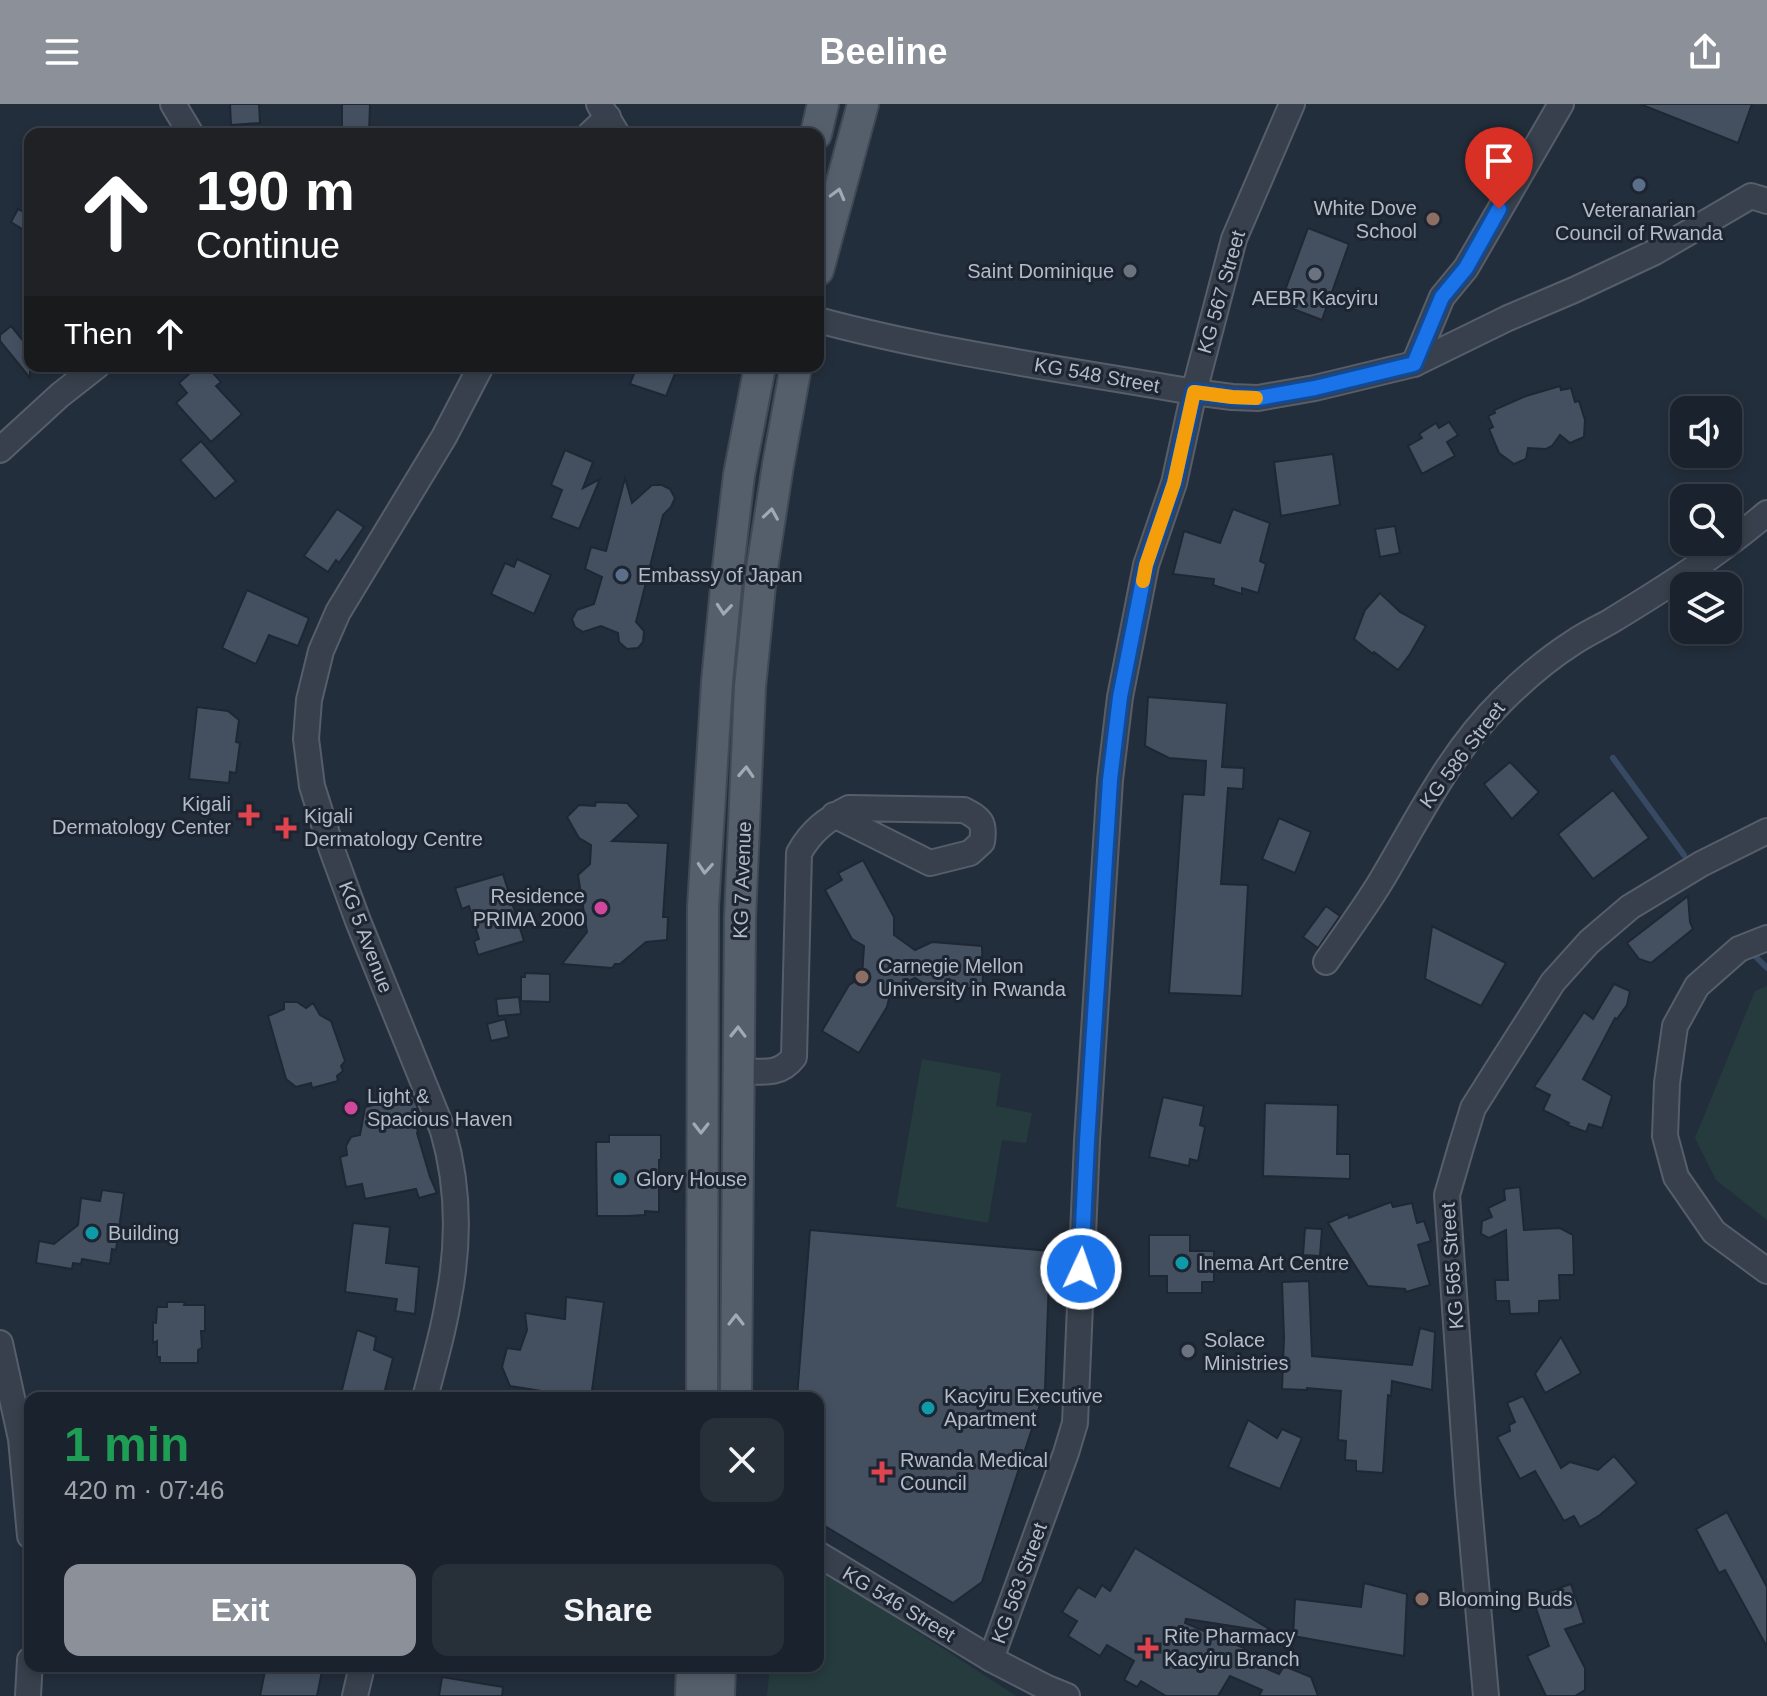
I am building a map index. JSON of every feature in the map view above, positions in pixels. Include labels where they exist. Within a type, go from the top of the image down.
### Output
[{"type":"main road","points":[[817,128],[823,104]]},
{"type":"main road","points":[[824,248],[863,104]]},
{"type":"main road","name":"KG 7 Avenue","points":[[702,1392],[703,907],[727,577],[739,475],[759,372]]},
{"type":"main road","name":"KG 7 Avenue","points":[[736,1392],[740,917],[750,687],[761,575],[795,372]]},
{"type":"main road","points":[[691,1696],[692,1672]]},
{"type":"main road","points":[[719,1696],[720,1672]]},
{"type":"street","points":[[173,104],[187,128]]},
{"type":"street","name":"KG 567 Street","points":[[1194,392],[1234,239],[1292,104]]},
{"type":"street","points":[[1414,364],[1442,297],[1466,268],[1561,104]]},
{"type":"street","name":"KG 548 Street","points":[[824,322],[914,343],[1194,392],[1258,398],[1414,364],[1642,258],[1762,194]]},
{"type":"street","points":[[0,450],[89,372]]},
{"type":"street","name":"KG 5 Avenue","points":[[426,1392],[449,1302],[453,1262],[455,1216],[450,1154],[332,850],[312,786],[306,739],[309,700],[321,651],[338,612],[444,437],[478,372]]},
{"type":"street","name":"KG 563 Street","points":[[991,1659],[1075,1423],[1087,1141],[1110,780],[1120,697],[1146,565],[1174,483],[1194,392]]},
{"type":"street","name":"KG 586 Street","points":[[1326,962],[1380,883],[1443,774],[1502,700],[1574,642],[1705,562],[1767,513]]},
{"type":"street","points":[[737,1071],[777,1072],[788,1066],[794,1057],[799,853],[806,840],[824,822],[834,815],[849,808],[964,810],[979,818],[984,830],[982,842],[970,853],[930,863],[834,815]]},
{"type":"street","name":"KG 565 Street","points":[[1486,1696],[1447,1195],[1473,1108],[1553,982],[1589,942],[1630,907],[1701,864],[1767,831]]},
{"type":"street","points":[[1767,938],[1739,949],[1697,986],[1675,1026],[1667,1083],[1665,1136],[1676,1177],[1714,1232],[1767,1271]]},
{"type":"street","points":[[0,1343],[21,1439],[24,1471]]},
{"type":"street","name":"KG 546 Street","points":[[824,1558],[991,1659],[1067,1696]]},
{"type":"street","points":[[28,1696],[29,1672]]},
{"type":"street","points":[[355,1696],[361,1672]]},
{"type":"green space","points":[[1767,986],[1767,1220],[1716,1180],[1695,1138],[1755,991]]},
{"type":"green space","points":[[922,1059],[1001,1073],[996,1106],[1032,1113],[1026,1143],[1002,1140],[988,1223],[896,1207]]},
{"type":"green space","points":[[824,1571],[1016,1696],[767,1696],[769,1672],[824,1672]]},
{"type":"building","points":[[230,104],[259,104],[260,123],[231,125]]},
{"type":"building","points":[[342,104],[370,104],[369,128],[342,128]]},
{"type":"building","points":[[1640,104],[1752,104],[1738,143]]},
{"type":"building","points":[[18,209],[24,212],[24,230],[11,222]]},
{"type":"building","name":"AEBR Kacyiru","points":[[1308,228],[1349,244],[1322,320],[1280,304]]},
{"type":"building","points":[[11,326],[24,342],[24,371],[0,341],[0,335]]},
{"type":"building","points":[[191,372],[212,372],[221,382],[216,386],[242,414],[211,442],[176,403],[187,393],[179,383]]},
{"type":"building","points":[[635,372],[676,372],[666,396],[630,384]]},
{"type":"building","points":[[1560,386],[1561,390],[1571,388],[1575,402],[1579,401],[1585,420],[1584,437],[1570,443],[1560,435],[1546,449],[1528,448],[1526,459],[1514,464],[1499,453],[1489,429],[1493,427],[1488,416],[1495,413],[1494,410],[1526,396]]},
{"type":"building","points":[[1449,422],[1458,435],[1447,442],[1455,456],[1422,474],[1408,446],[1422,438],[1419,434],[1436,423],[1439,428]]},
{"type":"building","points":[[201,441],[236,481],[215,499],[180,460]]},
{"type":"building","points":[[565,450],[593,462],[583,488],[600,479],[579,529],[551,518],[562,490],[551,485]]},
{"type":"building","points":[[1333,454],[1340,505],[1281,516],[1274,462]]},
{"type":"building","points":[[625,478],[632,503],[652,485],[670,489],[675,498],[663,515],[636,622],[644,631],[643,642],[638,648],[627,649],[619,642],[618,633],[601,626],[583,632],[575,627],[572,619],[577,610],[594,604],[602,577],[585,569],[591,547],[606,551]]},
{"type":"building","points":[[337,509],[364,527],[339,563],[336,560],[328,572],[304,556]]},
{"type":"building","points":[[1233,509],[1270,523],[1260,561],[1266,564],[1258,593],[1242,588],[1242,594],[1213,585],[1214,579],[1173,574],[1184,531],[1220,543]]},
{"type":"building","points":[[1395,526],[1400,553],[1380,557],[1375,529]]},
{"type":"building","points":[[517,559],[551,575],[534,614],[491,594],[505,563],[514,567]]},
{"type":"building","points":[[247,590],[309,618],[298,646],[269,635],[256,664],[222,648]]},
{"type":"building","points":[[1380,593],[1400,612],[1426,626],[1398,670],[1354,639],[1365,610]]},
{"type":"building","points":[[1148,697],[1227,703],[1222,767],[1244,768],[1243,789],[1228,788],[1221,884],[1248,885],[1242,996],[1169,993],[1183,794],[1204,795],[1206,761],[1169,758],[1145,746]]},
{"type":"building","points":[[197,707],[228,711],[239,720],[236,773],[230,772],[229,783],[189,779]]},
{"type":"building","points":[[1510,762],[1539,792],[1512,819],[1484,784]]},
{"type":"building","points":[[1613,790],[1649,838],[1593,879],[1558,834]]},
{"type":"building","points":[[596,802],[627,803],[639,816],[612,841],[668,843],[663,917],[668,917],[667,940],[646,942],[612,968],[562,964],[587,932],[578,875],[590,864],[591,845],[579,838],[567,817],[579,805],[595,806]]},
{"type":"building","points":[[1279,818],[1311,832],[1295,873],[1262,859]]},
{"type":"building","points":[[863,860],[894,917],[894,935],[915,950],[932,942],[982,946],[983,988],[931,988],[915,978],[891,990],[887,1007],[859,1053],[822,1031],[849,985],[862,977],[864,946],[852,939],[825,890],[842,880],[838,873]]},
{"type":"building","points":[[503,874],[524,941],[478,955],[474,941],[479,939],[469,906],[462,909],[455,888]]},
{"type":"building","points":[[1688,896],[1693,929],[1651,963],[1639,959],[1627,943]]},
{"type":"building","points":[[1326,906],[1340,916],[1318,948],[1303,937]]},
{"type":"building","points":[[1432,926],[1506,963],[1481,1006],[1425,979]]},
{"type":"building","points":[[525,973],[550,974],[550,1002],[521,1001],[521,977],[525,977]]},
{"type":"building","points":[[1614,984],[1630,991],[1627,1005],[1615,1018],[1583,1079],[1612,1096],[1602,1128],[1589,1124],[1586,1132],[1567,1125],[1569,1123],[1543,1110],[1550,1095],[1534,1087],[1584,1012],[1593,1019]]},
{"type":"building","points":[[519,997],[521,1014],[498,1016],[496,999]]},
{"type":"building","points":[[284,1002],[297,1002],[306,1008],[313,1003],[320,1015],[331,1021],[345,1061],[341,1066],[343,1071],[337,1076],[338,1081],[312,1088],[311,1083],[296,1087],[286,1079],[268,1016],[284,1009]]},
{"type":"building","points":[[505,1019],[509,1037],[491,1041],[487,1024]]},
{"type":"building","points":[[413,1096],[422,1118],[415,1120],[417,1133],[437,1193],[419,1198],[416,1189],[365,1199],[362,1184],[346,1187],[340,1157],[347,1155],[346,1146],[351,1137],[360,1135],[365,1107]]},
{"type":"building","points":[[1163,1097],[1204,1106],[1200,1125],[1205,1127],[1198,1161],[1190,1159],[1189,1166],[1149,1157]]},
{"type":"building","points":[[1265,1103],[1338,1105],[1337,1154],[1350,1154],[1350,1179],[1263,1176]]},
{"type":"building","name":"Glory House","points":[[609,1135],[661,1135],[659,1212],[597,1216],[596,1142],[609,1142]]},
{"type":"building","points":[[1520,1187],[1524,1230],[1560,1228],[1573,1235],[1574,1275],[1559,1275],[1560,1300],[1539,1301],[1539,1313],[1510,1314],[1509,1301],[1496,1301],[1495,1280],[1508,1280],[1506,1230],[1489,1238],[1481,1234],[1482,1221],[1492,1217],[1488,1208],[1505,1200],[1504,1189]]},
{"type":"building","name":"Building","points":[[102,1190],[124,1193],[116,1250],[112,1249],[110,1264],[82,1259],[81,1264],[73,1263],[72,1269],[36,1263],[39,1241],[54,1244],[78,1225],[81,1198],[100,1201]]},
{"type":"building","points":[[1391,1202],[1393,1207],[1412,1203],[1417,1223],[1424,1221],[1431,1241],[1418,1245],[1430,1285],[1406,1292],[1405,1289],[1368,1286],[1328,1223]]},
{"type":"building","points":[[353,1223],[390,1227],[386,1263],[419,1267],[415,1314],[395,1311],[397,1299],[345,1292]]},
{"type":"building","points":[[1305,1228],[1322,1229],[1320,1256],[1303,1255]]},
{"type":"building","name":"Kacyiru Executive Apartment","points":[[810,1230],[1050,1251],[1045,1389],[982,1582],[953,1603],[824,1526],[824,1392],[797,1392]]},
{"type":"building","name":"Inema Art Centre","points":[[1149,1235],[1190,1235],[1190,1251],[1214,1251],[1214,1282],[1202,1282],[1202,1293],[1167,1293],[1167,1276],[1149,1276]]},
{"type":"building","points":[[1309,1281],[1312,1356],[1412,1365],[1420,1328],[1435,1332],[1432,1390],[1392,1381],[1391,1396],[1388,1395],[1383,1473],[1356,1471],[1356,1461],[1345,1460],[1346,1441],[1338,1440],[1341,1391],[1282,1389],[1282,1282]]},
{"type":"building","points":[[566,1297],[604,1302],[592,1392],[542,1392],[510,1386],[502,1367],[507,1348],[520,1350],[527,1330],[525,1313],[565,1319]]},
{"type":"building","points":[[167,1302],[205,1305],[205,1331],[201,1331],[202,1348],[198,1350],[198,1363],[160,1363],[157,1341],[153,1343],[153,1322],[156,1323],[157,1307],[167,1307]]},
{"type":"building","points":[[357,1330],[376,1337],[374,1350],[393,1358],[384,1392],[342,1392]]},
{"type":"building","points":[[1561,1337],[1581,1373],[1545,1393],[1535,1374]]},
{"type":"building","points":[[1523,1396],[1561,1468],[1570,1462],[1598,1470],[1614,1456],[1637,1483],[1600,1515],[1580,1527],[1574,1516],[1564,1521],[1535,1471],[1520,1479],[1497,1437],[1510,1431],[1509,1425],[1515,1422],[1507,1403]]},
{"type":"building","name":"Solace Ministries","points":[[1248,1420],[1277,1438],[1282,1429],[1302,1438],[1280,1489],[1228,1467]]},
{"type":"building","points":[[1727,1512],[1767,1587],[1767,1647],[1725,1570],[1719,1573],[1696,1529]]},
{"type":"building","points":[[1135,1548],[1276,1633],[1186,1619],[1185,1623],[1244,1648],[1239,1657],[1279,1674],[1284,1666],[1311,1677],[1318,1696],[1259,1696],[1262,1690],[1230,1676],[1218,1696],[1166,1696],[1141,1681],[1137,1687],[1124,1680],[1134,1661],[1107,1645],[1100,1656],[1068,1636],[1077,1621],[1062,1612],[1078,1587],[1095,1597],[1102,1585],[1110,1591]]},
{"type":"building","points":[[1364,1583],[1407,1594],[1404,1656],[1293,1636],[1295,1599],[1361,1607]]},
{"type":"building","points":[[1571,1584],[1584,1623],[1565,1629],[1585,1668],[1585,1690],[1575,1696],[1546,1696],[1527,1656],[1549,1646],[1532,1597]]},
{"type":"building","points":[[265,1672],[322,1672],[317,1696],[260,1696]]},
{"type":"building","points":[[442,1677],[503,1687],[502,1696],[439,1696]]},
{"type":"waterway","points":[[1613,758],[1684,855]]},
{"type":"waterway","points":[[1756,957],[1767,968]]},
{"type":"slow traffic","points":[[1143,581],[1174,483],[1194,392],[1256,398]]},
{"type":"place","name":"Veteranarian Council of Rwanda","points":[[1639,185]]},
{"type":"place","name":"White Dove School","points":[[1433,219]]},
{"type":"place","name":"Saint Dominique","points":[[1130,271]]},
{"type":"place","name":"AEBR Kacyiru","points":[[1315,274]]},
{"type":"place","name":"Embassy of Japan","points":[[622,575]]},
{"type":"place","name":"Kigali Dermatology Center","points":[[249,815]]},
{"type":"place","name":"Kigali Dermatology Centre","points":[[286,828]]},
{"type":"place","name":"Residence PRIMA 2000","points":[[601,908]]},
{"type":"place","name":"Carnegie Mellon University in Rwanda","points":[[862,977]]},
{"type":"place","name":"Light & Spacious Haven","points":[[351,1108]]},
{"type":"place","name":"Glory House","points":[[620,1179]]},
{"type":"place","name":"Building","points":[[92,1233]]},
{"type":"place","name":"Inema Art Centre","points":[[1182,1263]]},
{"type":"place","name":"Solace Ministries","points":[[1188,1351]]},
{"type":"place","name":"Kacyiru Executive Apartment","points":[[928,1408]]},
{"type":"place","name":"Rwanda Medical Council","points":[[882,1472]]},
{"type":"place","name":"Blooming Buds","points":[[1422,1599]]},
{"type":"place","name":"Rite Pharmacy Kacyiru Branch","points":[[1148,1648]]},
{"type":"route","points":[[1081,1269],[1110,780],[1120,697],[1146,565],[1174,483],[1194,392],[1258,398],[1414,364],[1442,297],[1466,268],[1499,209]]}]
